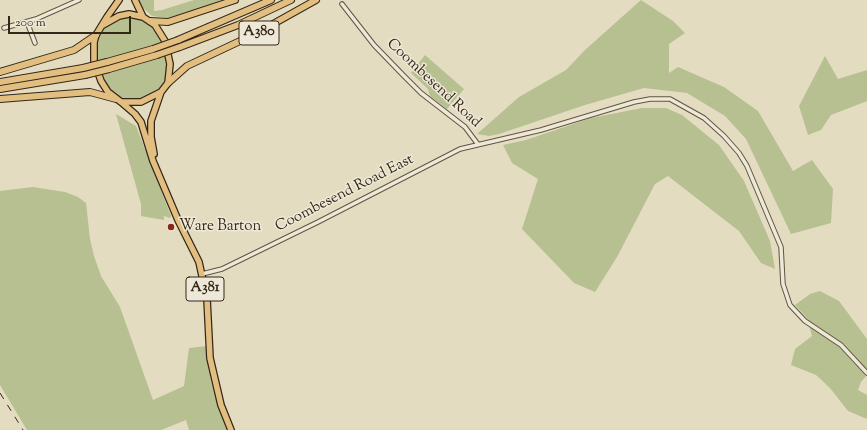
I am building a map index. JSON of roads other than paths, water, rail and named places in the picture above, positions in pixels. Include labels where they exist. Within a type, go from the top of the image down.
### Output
[{"type":"highway","name":"A380","points":[[150,20],[168,22],[235,0]]},
{"type":"highway","name":"A380","points":[[0,82],[83,68],[107,62],[178,40],[271,0]]},
{"type":"highway","name":"A380","points":[[0,89],[85,75],[157,55],[238,25],[291,0]]},
{"type":"highway","name":"A380","points":[[168,83],[187,66],[258,33],[316,0]]},
{"type":"highway","points":[[0,72],[74,50],[96,35]]},
{"type":"highway","points":[[0,99],[90,92],[119,100]]},
{"type":"main road","points":[[103,25],[123,15],[143,17],[150,20],[160,31],[167,48],[170,64],[168,83],[161,92],[141,102],[119,100],[104,87],[94,54],[96,35],[119,0]]},
{"type":"main road","points":[[135,0],[143,17]]},
{"type":"main road","name":"A381","points":[[156,165],[151,129],[152,115],[161,92]]},
{"type":"main road","name":"A381","points":[[119,100],[136,114],[141,122],[178,220],[199,262],[207,299],[210,358],[221,405],[230,429]]},
{"type":"street","points":[[4,28],[56,12],[79,0]]},
{"type":"street","name":"Coombesend Road","points":[[342,4],[374,45],[388,60],[421,93],[465,127],[477,143]]},
{"type":"street","points":[[27,22],[35,43]]},
{"type":"street","name":"Coombesend Road East","points":[[202,274],[222,269],[318,222],[447,155],[477,143],[541,130],[634,102],[650,99],[670,100],[684,105],[704,118],[724,136],[747,166],[780,247],[783,284],[790,305],[805,321],[841,345],[867,373]]},
{"type":"railway","points":[[0,393],[23,430]]},
{"type":"place","name":"Ware Barton","points":[[171,227]]}]
